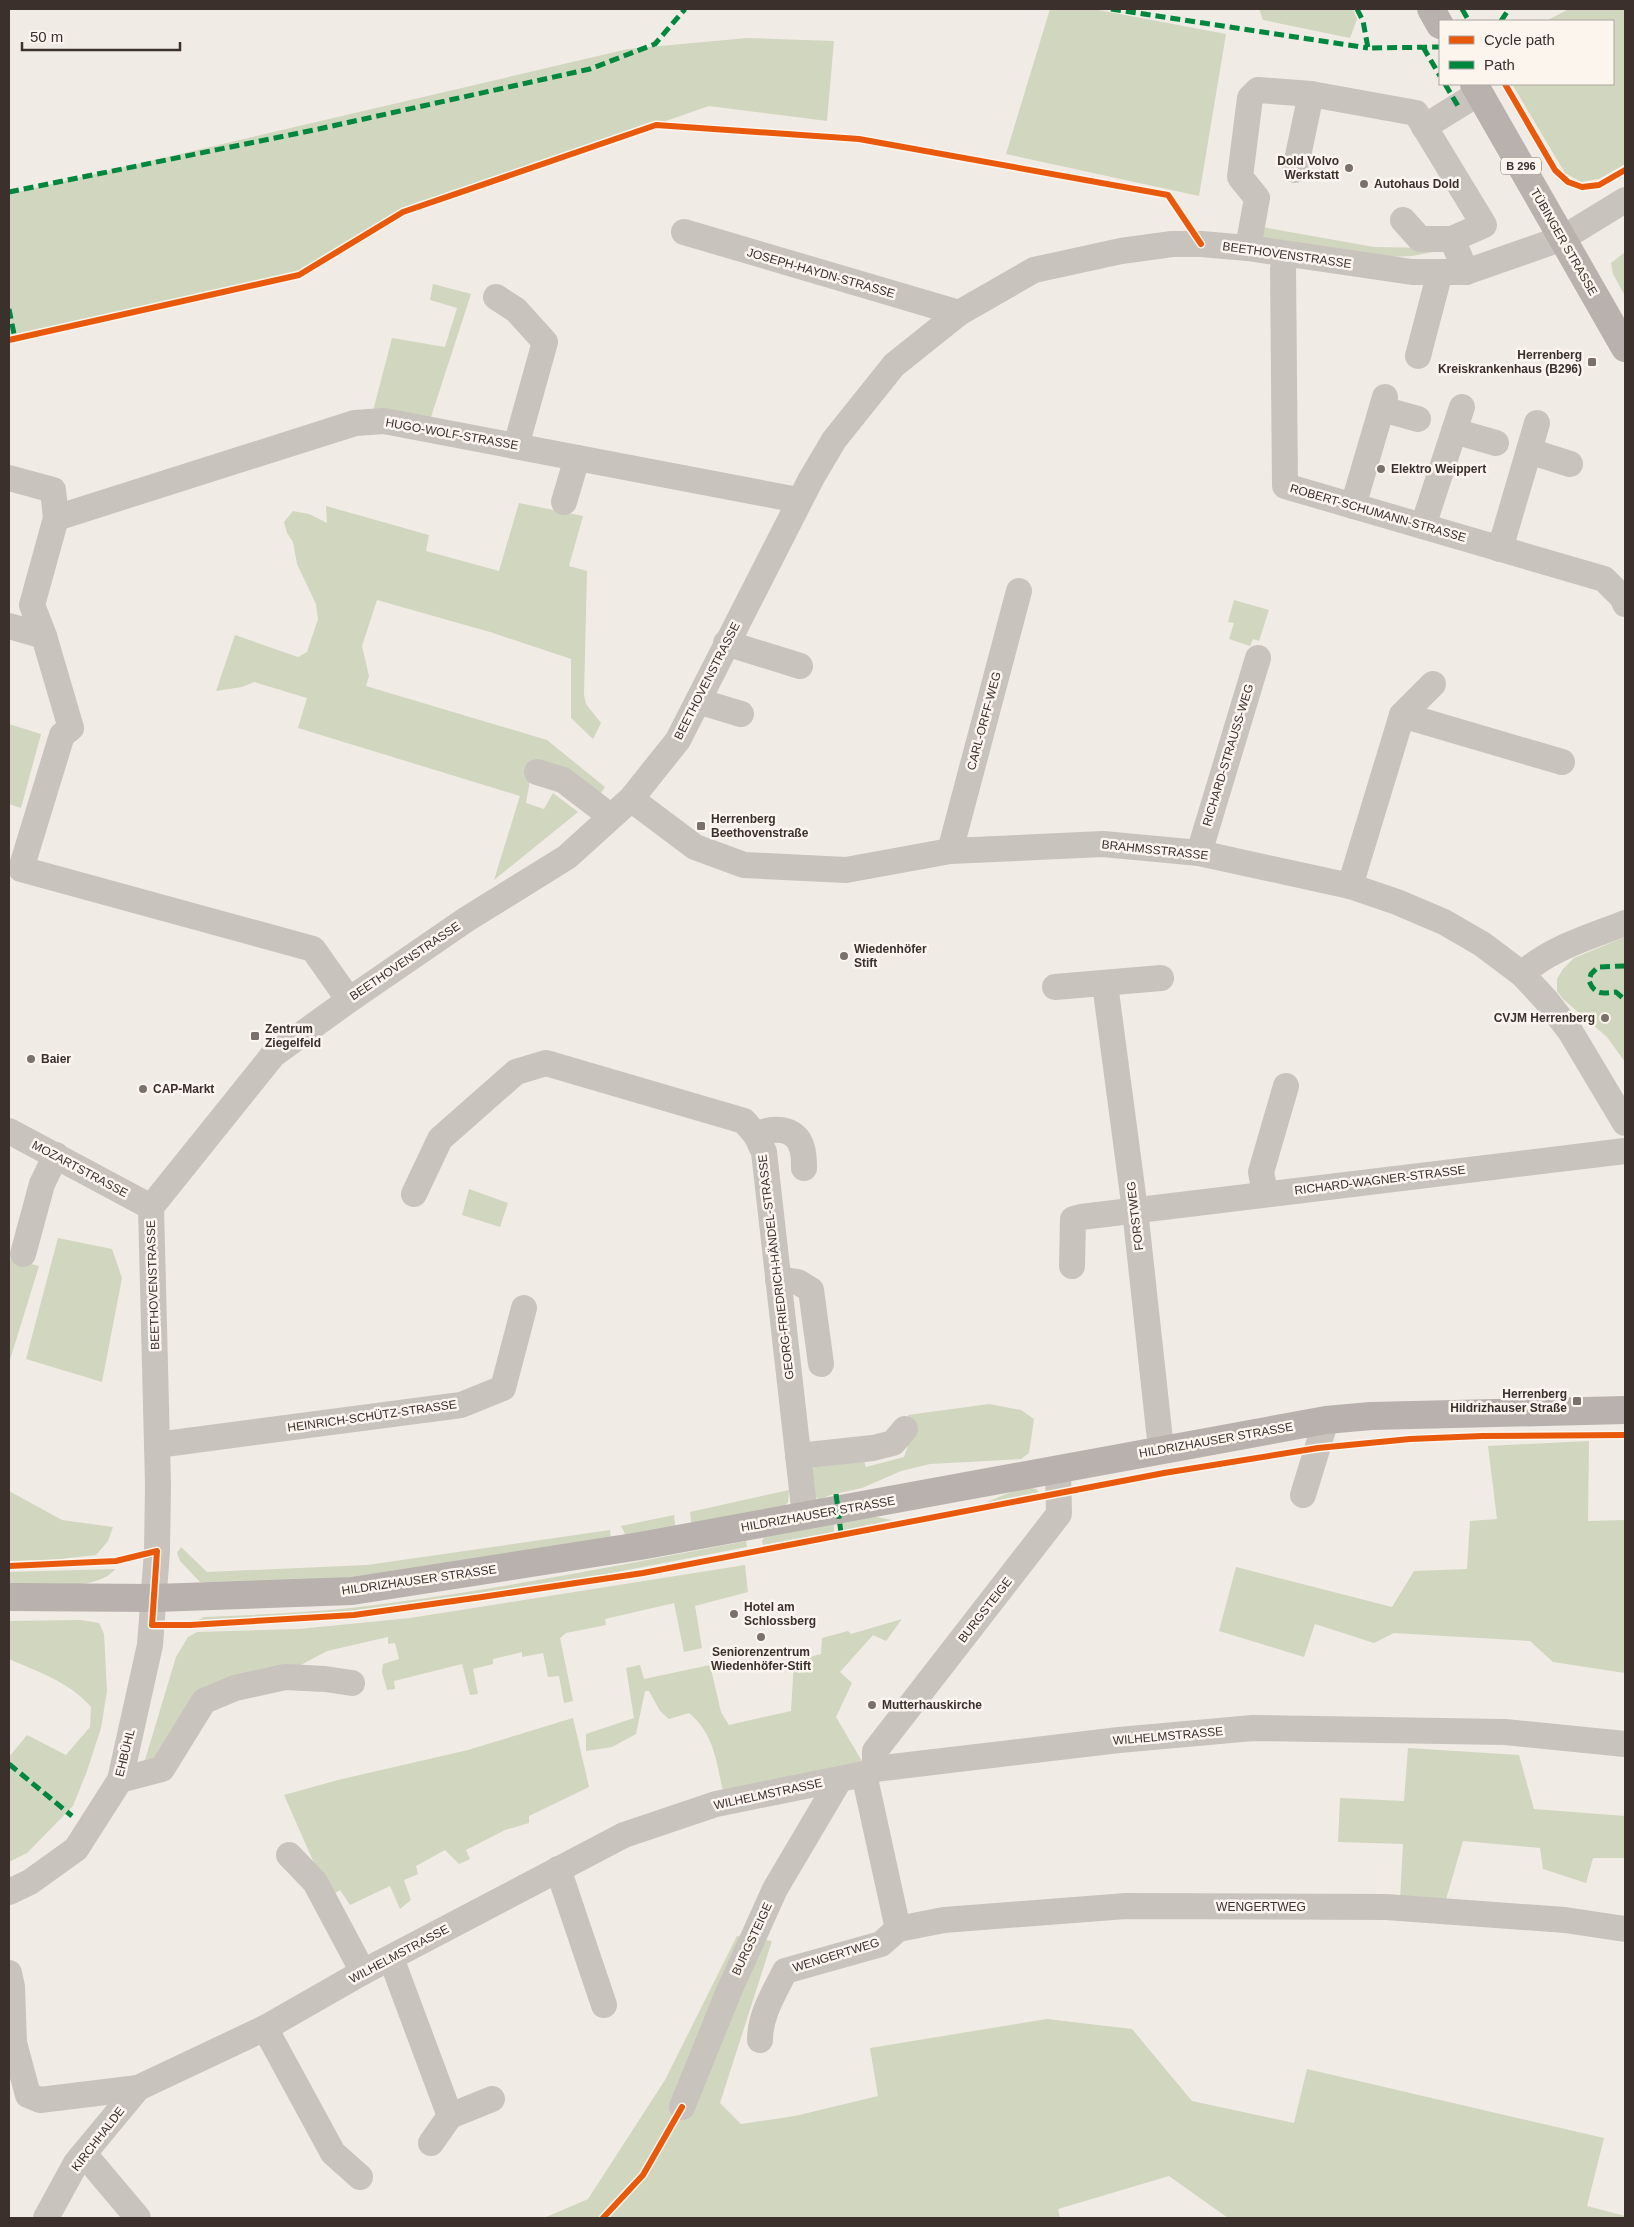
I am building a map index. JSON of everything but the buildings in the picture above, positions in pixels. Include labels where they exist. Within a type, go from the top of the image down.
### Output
[{"type":"main road","points":[[1431,9],[1439,23]]},
{"type":"main road","name":"TÜBINGER STRASSE","points":[[1477,88],[1625,348]]},
{"type":"main road","name":"HILDRIZHAUSER STRASSE","points":[[9,1597],[154,1598],[352,1591],[640,1546],[1326,1420],[1371,1416],[1625,1410]]},
{"type":"street","points":[[1431,122],[1477,88]]},
{"type":"street","points":[[1248,248],[1257,198],[1240,178],[1250,98],[1258,90],[1311,94],[1416,113],[1431,122],[1484,225],[1452,239],[1420,239],[1403,220]]},
{"type":"street","points":[[1295,170],[1311,94]]},
{"type":"street","name":"BEETHOVENSTRASSE","points":[[154,1598],[158,1504],[151,1207],[273,1055],[348,1000],[467,919],[567,857],[610,816],[631,800],[678,740],[798,500],[834,440],[894,365],[959,313],[1034,270],[1121,251],[1172,244],[1201,244],[1248,248],[1412,272],[1466,272],[1564,238],[1625,200]]},
{"type":"street","name":"JOSEPH-HAYDN-STRASSE","points":[[684,232],[959,313]]},
{"type":"street","points":[[1452,239],[1466,272]]},
{"type":"street","name":"ROBERT-SCHUMANN-STRASSE","points":[[1286,254],[1284,269],[1285,486],[1604,579],[1622,598],[1625,604]]},
{"type":"street","points":[[1418,356],[1440,272]]},
{"type":"street","points":[[496,297],[516,310],[545,342],[516,446]]},
{"type":"street","points":[[1353,506],[1384,403],[1418,419]]},
{"type":"street","points":[[1423,526],[1458,419],[1496,443]]},
{"type":"street","name":"HUGO-WOLF-STRASSE","points":[[56,518],[355,422],[384,421],[798,500]]},
{"type":"street","points":[[1500,549],[1537,424]]},
{"type":"street","points":[[1529,451],[1570,464]]},
{"type":"street","points":[[564,502],[577,458]]},
{"type":"street","points":[[9,478],[53,490],[56,518],[32,605],[44,636],[71,728],[62,735],[15,869],[313,949],[348,1000]]},
{"type":"street","name":"CARL-ORFF-WEG","points":[[950,850],[1019,591]]},
{"type":"street","points":[[9,626],[44,636]]},
{"type":"street","points":[[726,643],[800,666]]},
{"type":"street","name":"RICHARD-STRAUSS-WEG","points":[[1199,853],[1258,658]]},
{"type":"street","points":[[1350,886],[1402,715],[1432,684]]},
{"type":"street","points":[[698,701],[741,714]]},
{"type":"street","points":[[1402,715],[1562,762]]},
{"type":"street","points":[[537,772],[563,780],[610,816]]},
{"type":"street","name":"BRAHMSSTRASSE","points":[[631,800],[695,847],[744,865],[846,870],[950,850],[1103,844],[1199,853],[1350,886],[1397,902],[1444,922],[1482,944],[1522,974],[1546,1000],[1570,1031],[1625,1123]]},
{"type":"street","points":[[1522,974],[1531,966],[1554,953],[1625,923]]},
{"type":"street","points":[[1055,987],[1161,978]]},
{"type":"street","name":"FORSTWEG","points":[[1105,984],[1135,1210],[1161,1449]]},
{"type":"street","name":"GEORG-FRIEDRICH-HÄNDEL-STRASSE","points":[[414,1194],[440,1139],[516,1072],[546,1063],[744,1121],[756,1135],[764,1152],[805,1516]]},
{"type":"street","points":[[1265,1193],[1261,1172],[1286,1086]]},
{"type":"street","points":[[756,1135],[768,1129],[783,1130],[797,1136],[802,1148],[804,1168]]},
{"type":"street","name":"MOZARTSTRASSE","points":[[9,1130],[151,1207]]},
{"type":"street","name":"RICHARD-WAGNER-STRASSE","points":[[1072,1266],[1073,1218],[1265,1193],[1625,1151]]},
{"type":"street","points":[[23,1254],[42,1184],[56,1155]]},
{"type":"street","points":[[778,1279],[798,1282],[811,1290],[821,1364]]},
{"type":"street","name":"HEINRICH-SCHÜTZ-STRASSE","points":[[157,1445],[461,1405],[503,1388],[524,1308]]},
{"type":"street","points":[[1303,1495],[1326,1420]]},
{"type":"street","points":[[798,1456],[894,1444],[905,1429]]},
{"type":"street","name":"BURGSTEIGE","points":[[682,2107],[729,1991],[775,1889],[875,1751],[1059,1514],[1058,1470]]},
{"type":"street","name":"EHBÜHL","points":[[9,1892],[30,1882],[76,1849],[120,1780],[150,1646],[154,1598]]},
{"type":"street","points":[[120,1780],[162,1769],[204,1701],[235,1688],[285,1677],[325,1679],[352,1683]]},
{"type":"street","name":"WILHELMSTRASSE","points":[[12,2032],[28,2095],[40,2100],[138,2088],[265,2028],[363,1972],[624,1835],[716,1804],[860,1774],[1119,1740],[1253,1728],[1505,1732],[1625,1744]]},
{"type":"street","points":[[860,1774],[898,1929]]},
{"type":"street","points":[[289,1855],[315,1882],[363,1972]]},
{"type":"street","points":[[558,1869],[604,2004]]},
{"type":"street","name":"WENGERTWEG","points":[[760,2040],[760,2028],[765,2012],[785,1971],[881,1944],[898,1929],[944,1920],[1126,1906],[1386,1907],[1565,1920],[1625,1929]]},
{"type":"street","points":[[391,1958],[450,2116]]},
{"type":"street","points":[[9,1973],[12,1987],[12,2032]]},
{"type":"street","points":[[265,2028],[333,2153],[360,2177]]},
{"type":"street","name":"KIRCHHALDE","points":[[46,2218],[76,2163],[138,2088]]},
{"type":"street","points":[[431,2143],[450,2116],[492,2099]]},
{"type":"street","points":[[84,2154],[138,2218]]},
{"type":"green space","points":[[1050,9],[1093,9],[1226,34],[1199,196],[1006,154]]},
{"type":"green space","points":[[1259,9],[1353,9],[1357,19],[1350,38],[1263,20]]},
{"type":"green space","points":[[1569,9],[1625,9],[1625,164],[1599,179],[1581,182],[1565,173],[1513,85],[1614,85],[1614,20],[1548,20]]},
{"type":"green space","points":[[747,38],[834,41],[827,121],[709,106],[403,212],[299,275],[9,338],[9,194],[628,49]]},
{"type":"green space","points":[[1262,227],[1374,247],[1433,248],[1439,251],[1412,256],[1389,257],[1260,239]]},
{"type":"green space","points":[[1625,252],[1625,296],[1613,274],[1611,263]]},
{"type":"green space","points":[[433,284],[471,294],[431,417],[373,411],[392,338],[445,347],[457,308],[430,300]]},
{"type":"green space","points":[[519,503],[583,516],[569,566],[587,571],[584,695],[586,704],[601,723],[593,739],[571,718],[571,659],[490,632],[377,600],[362,646],[369,676],[366,686],[547,740],[605,787],[597,799],[533,763],[526,803],[544,809],[553,793],[578,812],[494,880],[520,796],[298,728],[307,698],[254,682],[242,687],[216,691],[235,635],[298,657],[307,652],[318,619],[316,604],[297,564],[293,542],[287,533],[284,522],[293,511],[309,514],[327,523],[326,506],[429,535],[426,551],[499,571]]},
{"type":"green space","points":[[1234,600],[1269,610],[1259,641],[1253,639],[1250,646],[1229,639],[1234,623],[1228,622]]},
{"type":"green space","points":[[9,724],[41,734],[21,808],[9,804]]},
{"type":"green space","name":"CVJM Herrenberg","points":[[1625,937],[1625,1062],[1607,1037],[1563,999],[1557,991],[1557,979],[1563,969],[1574,958]]},
{"type":"green space","points":[[469,1189],[508,1203],[500,1227],[462,1215]]},
{"type":"green space","points":[[58,1238],[112,1249],[122,1278],[102,1382],[26,1359]]},
{"type":"green space","points":[[9,1259],[39,1266],[9,1363]]},
{"type":"green space","points":[[989,1404],[1021,1410],[1034,1419],[1029,1453],[1021,1459],[930,1464],[901,1471],[862,1488],[830,1495],[820,1500],[812,1495],[809,1468],[864,1461],[866,1467],[904,1457],[910,1439],[908,1415]]},
{"type":"green space","points":[[1589,1441],[1588,1521],[1625,1520],[1625,1673],[1553,1662],[1530,1641],[1394,1633],[1374,1643],[1315,1624],[1304,1657],[1219,1631],[1236,1567],[1392,1607],[1414,1571],[1467,1569],[1470,1521],[1497,1519],[1488,1446]]},
{"type":"green space","points":[[1025,1486],[1036,1489],[1039,1492],[985,1503]]},
{"type":"green space","points":[[789,1490],[788,1502],[783,1508],[692,1529],[690,1512]]},
{"type":"green space","points":[[9,1491],[62,1520],[113,1527],[108,1541],[96,1555],[51,1560],[9,1561]]},
{"type":"green space","points":[[674,1515],[676,1532],[628,1540],[621,1526]]},
{"type":"green space","points":[[871,1516],[892,1520],[843,1531],[841,1521]]},
{"type":"green space","points":[[834,1524],[834,1532],[763,1545],[764,1537]]},
{"type":"green space","points":[[610,1530],[611,1541],[387,1575],[259,1584],[220,1585],[200,1582],[180,1561],[177,1553],[181,1547],[207,1572],[367,1565]]},
{"type":"green space","points":[[746,1541],[747,1547],[591,1577],[363,1612],[192,1623],[204,1617],[333,1610],[450,1595]]},
{"type":"green space","points":[[745,1565],[748,1592],[695,1606],[702,1648],[684,1652],[674,1603],[605,1619],[606,1625],[566,1633],[560,1638],[573,1701],[564,1703],[559,1676],[548,1677],[543,1653],[522,1657],[522,1652],[493,1659],[493,1664],[473,1669],[478,1694],[470,1695],[462,1664],[394,1681],[395,1689],[387,1690],[382,1672],[383,1664],[399,1659],[395,1643],[388,1644],[388,1637],[327,1651],[297,1667],[214,1688],[154,1759],[145,1760],[176,1657],[188,1637],[197,1632],[299,1629],[410,1618]]},
{"type":"green space","points":[[115,1569],[107,1576],[81,1584],[66,1586],[9,1586],[9,1572]]},
{"type":"green space","points":[[902,1619],[886,1641],[873,1635],[840,1672],[852,1683],[836,1717],[863,1763],[723,1791],[713,1748],[704,1730],[689,1713],[669,1719],[660,1711],[649,1691],[645,1691],[636,1734],[612,1747],[586,1751],[586,1734],[634,1718],[626,1668],[640,1665],[644,1679],[710,1665],[721,1712],[729,1725],[791,1711],[794,1661],[821,1654],[822,1638],[848,1631],[851,1634]]},
{"type":"green space","points":[[81,1620],[99,1623],[104,1634],[107,1691],[101,1728],[73,1806],[27,1853],[9,1862],[9,1757],[27,1735],[66,1755],[90,1727],[91,1707],[83,1698],[63,1684],[9,1659],[9,1621]]},
{"type":"green space","points":[[573,1718],[589,1787],[529,1816],[529,1823],[505,1830],[466,1850],[470,1859],[459,1864],[445,1850],[416,1866],[418,1874],[404,1880],[411,1900],[400,1909],[390,1886],[350,1905],[340,1890],[329,1897],[284,1795],[338,1780],[468,1750]]},
{"type":"green space","points":[[1408,1748],[1519,1755],[1534,1809],[1625,1816],[1625,1858],[1593,1858],[1586,1883],[1543,1869],[1540,1848],[1463,1841],[1445,1903],[1400,1901],[1403,1844],[1338,1842],[1340,1798],[1404,1801]]},
{"type":"green space","points":[[737,1936],[772,1941],[720,2103],[741,2124],[795,2116],[878,2096],[870,2048],[1047,2019],[1132,2029],[1192,2101],[1294,2123],[1307,2069],[1604,2138],[1587,2206],[1625,2216],[1625,2218],[1228,2218],[1169,2176],[1058,2209],[1060,2218],[544,2218],[588,2199],[665,2080]]},
{"type":"marked path","points":[[9,192],[314,130],[590,69],[655,44],[685,9]]},
{"type":"marked path","points":[[1111,9],[1368,48]]},
{"type":"marked path","points":[[1357,9],[1363,21],[1368,48],[1439,47]]},
{"type":"marked path","points":[[1462,9],[1468,20]]},
{"type":"marked path","points":[[1502,20],[1509,9]]},
{"type":"marked path","points":[[1423,47],[1439,74]]},
{"type":"marked path","points":[[1446,85],[1458,106]]},
{"type":"marked path","points":[[9,309],[15,339]]},
{"type":"marked path","points":[[1625,966],[1598,967],[1591,974],[1589,981],[1591,986],[1597,991],[1603,993],[1616,992],[1625,1000]]},
{"type":"marked path","points":[[836,1494],[841,1533]]},
{"type":"marked path","points":[[9,1764],[72,1816]]},
{"type":"cycle path","points":[[1506,85],[1555,170],[1568,182],[1582,187],[1599,185],[1625,170]]},
{"type":"cycle path","points":[[9,340],[299,275],[403,212],[656,125],[859,139],[1168,195],[1201,244]]},
{"type":"cycle path","points":[[9,1566],[116,1561],[157,1551],[152,1625],[190,1625],[354,1615],[643,1573],[1164,1473],[1318,1448],[1410,1439],[1482,1436],[1625,1435]]},
{"type":"cycle path","points":[[603,2218],[643,2175],[682,2107]]},
{"type":"place","name":"Dold Volvo Werkstatt","points":[[1349,168]]},
{"type":"place","name":"Autohaus Dold","points":[[1364,184]]},
{"type":"place","name":"Herrenberg Kreiskrankenhaus (B296)","points":[[1592,362]]},
{"type":"place","name":"Elektro Weippert","points":[[1381,469]]},
{"type":"place","name":"Herrenberg Beethovenstraße","points":[[701,826]]},
{"type":"place","name":"Wiedenhöfer Stift","points":[[844,956]]},
{"type":"place","name":"CVJM Herrenberg","points":[[1605,1018]]},
{"type":"place","name":"Zentrum Ziegelfeld","points":[[255,1036]]},
{"type":"place","name":"Baier","points":[[31,1059]]},
{"type":"place","name":"CAP-Markt","points":[[143,1089]]},
{"type":"place","name":"Herrenberg Hildrizhauser Straße","points":[[1577,1401]]},
{"type":"place","name":"Hotel am Schlossberg","points":[[734,1614]]},
{"type":"place","name":"Seniorenzentrum Wiedenhöfer-Stift","points":[[761,1637]]},
{"type":"place","name":"Mutterhauskirche","points":[[872,1705]]}]
